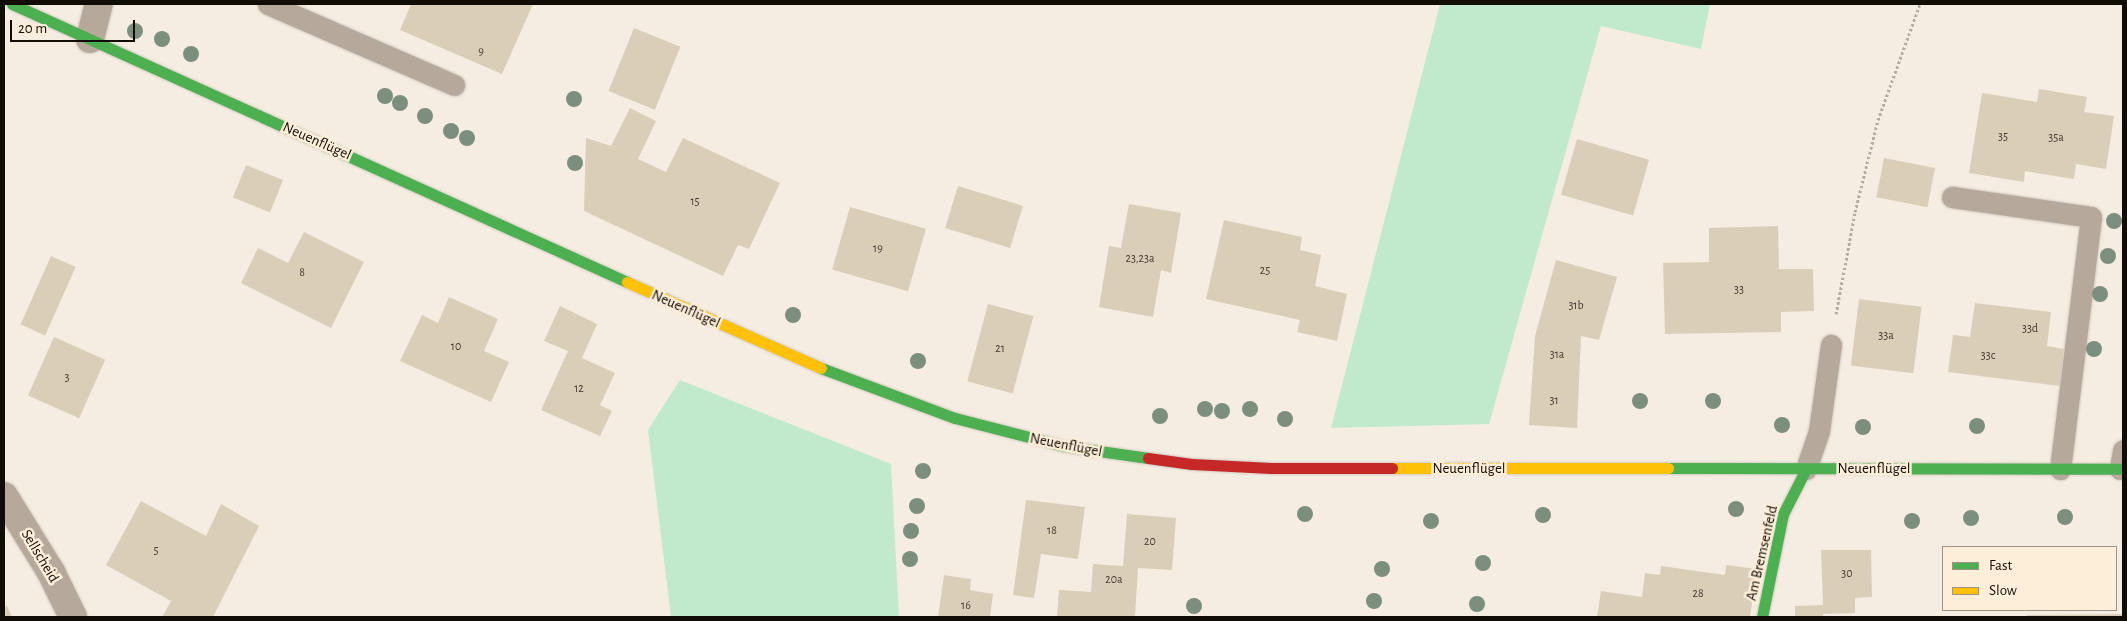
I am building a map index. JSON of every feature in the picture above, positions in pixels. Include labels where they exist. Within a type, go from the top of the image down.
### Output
[{"type":"main road","name":"Neuenflügel","points":[[12,4],[748,337],[912,404],[1018,435],[1064,446],[1192,464],[1271,468],[2060,469],[2122,463]]},
{"type":"main road","name":"Am Bremsenfeld","points":[[1762,617],[1783,514],[1806,469]]},
{"type":"street","points":[[90,39],[99,4]]},
{"type":"street","name":"Sellscheid","points":[[4,496],[51,572],[73,617]]},
{"type":"lane","points":[[268,4],[454,85]]},
{"type":"lane","points":[[1952,197],[2091,217],[2060,469]]},
{"type":"lane","points":[[1806,469],[1819,431],[1831,345]]},
{"type":"path","points":[[1831,345],[1855,212],[1878,120],[1920,4]]},
{"type":"green space","points":[[1440,4],[1710,4],[1701,49],[1601,26],[1489,424],[1331,428]]},
{"type":"green space","points":[[680,380],[891,464],[899,617],[671,617],[648,430]]},
{"type":"building","points":[[411,4],[533,4],[502,74],[400,30]]},
{"type":"building","points":[[634,28],[680,47],[655,110],[609,91]]},
{"type":"building","points":[[2039,89],[2087,97],[2084,112],[2114,116],[2106,169],[2076,164],[2074,179],[2025,171],[2024,182],[1969,173],[1982,93],[2037,102]]},
{"type":"building","points":[[630,108],[656,121],[638,159],[666,172],[683,138],[780,183],[749,249],[738,245],[723,276],[584,211],[586,138],[611,146]]},
{"type":"building","points":[[1577,139],[1649,160],[1633,215],[1561,195]]},
{"type":"building","points":[[1884,158],[1935,168],[1927,207],[1876,197]]},
{"type":"building","points":[[246,165],[283,180],[270,212],[233,197]]},
{"type":"building","points":[[958,186],[1023,206],[1010,248],[945,228]]},
{"type":"building","points":[[1129,204],[1181,213],[1171,273],[1161,270],[1153,317],[1099,307],[1109,246],[1121,248]]},
{"type":"building","points":[[850,207],[926,229],[908,291],[832,269]]},
{"type":"building","points":[[1224,220],[1302,237],[1300,250],[1321,255],[1315,286],[1347,294],[1337,341],[1297,332],[1300,320],[1206,299]]},
{"type":"building","points":[[1778,226],[1779,269],[1813,269],[1814,311],[1781,312],[1781,332],[1665,334],[1663,263],[1709,262],[1709,228]]},
{"type":"building","points":[[304,232],[364,262],[331,328],[241,283],[258,248],[288,263]]},
{"type":"building","points":[[51,256],[76,267],[45,335],[20,325]]},
{"type":"building","points":[[1556,260],[1617,277],[1599,340],[1581,336],[1577,428],[1529,425],[1535,336]]},
{"type":"building","points":[[449,297],[498,319],[484,351],[509,362],[491,402],[400,361],[422,315],[438,323]]},
{"type":"building","points":[[1859,299],[1922,307],[1913,373],[1851,366]]},
{"type":"building","points":[[1975,303],[2051,312],[2047,346],[2064,349],[2060,386],[1948,372],[1953,335],[1970,337]]},
{"type":"building","points":[[988,304],[1033,316],[1013,393],[967,381]]},
{"type":"building","points":[[560,306],[597,324],[582,358],[615,373],[600,405],[612,411],[600,436],[541,410],[568,351],[544,341]]},
{"type":"building","points":[[54,337],[105,360],[79,418],[28,395]]},
{"type":"building","points":[[1026,500],[1085,507],[1078,559],[1041,554],[1034,598],[1013,595]]},
{"type":"building","points":[[141,501],[206,536],[221,504],[259,526],[213,617],[162,617],[171,601],[106,565]]},
{"type":"building","points":[[1127,514],[1176,518],[1172,570],[1138,568],[1135,617],[1057,617],[1059,590],[1091,592],[1093,564],[1123,566]]},
{"type":"building","points":[[1821,550],[1871,550],[1872,597],[1855,598],[1855,613],[1823,614],[1823,617],[1795,617],[1795,606],[1823,605]]},
{"type":"building","points":[[1726,565],[1757,569],[1750,617],[1597,617],[1601,591],[1642,597],[1645,573],[1660,575],[1661,566],[1725,575]]},
{"type":"building","points":[[944,575],[971,579],[970,590],[993,594],[990,617],[938,617]]},
{"type":"building","points":[[7,606],[12,617],[4,617],[4,607]]},
{"type":"building","points":[[2123,614],[2123,617],[2027,617],[2027,615]]},
{"type":"traffic: fast","points":[[12,4],[627,282]]},
{"type":"traffic: fast","points":[[821,368],[955,418],[1064,446],[1148,458]]},
{"type":"traffic: fast","points":[[1668,468],[2123,469]]},
{"type":"traffic: fast","points":[[1762,617],[1783,514],[1806,469]]},
{"type":"traffic: slow","points":[[627,282],[821,368]]},
{"type":"traffic: slow","points":[[1392,468],[1668,468]]},
{"type":"traffic: jam","points":[[1148,458],[1192,464],[1271,468],[1392,468]]}]
